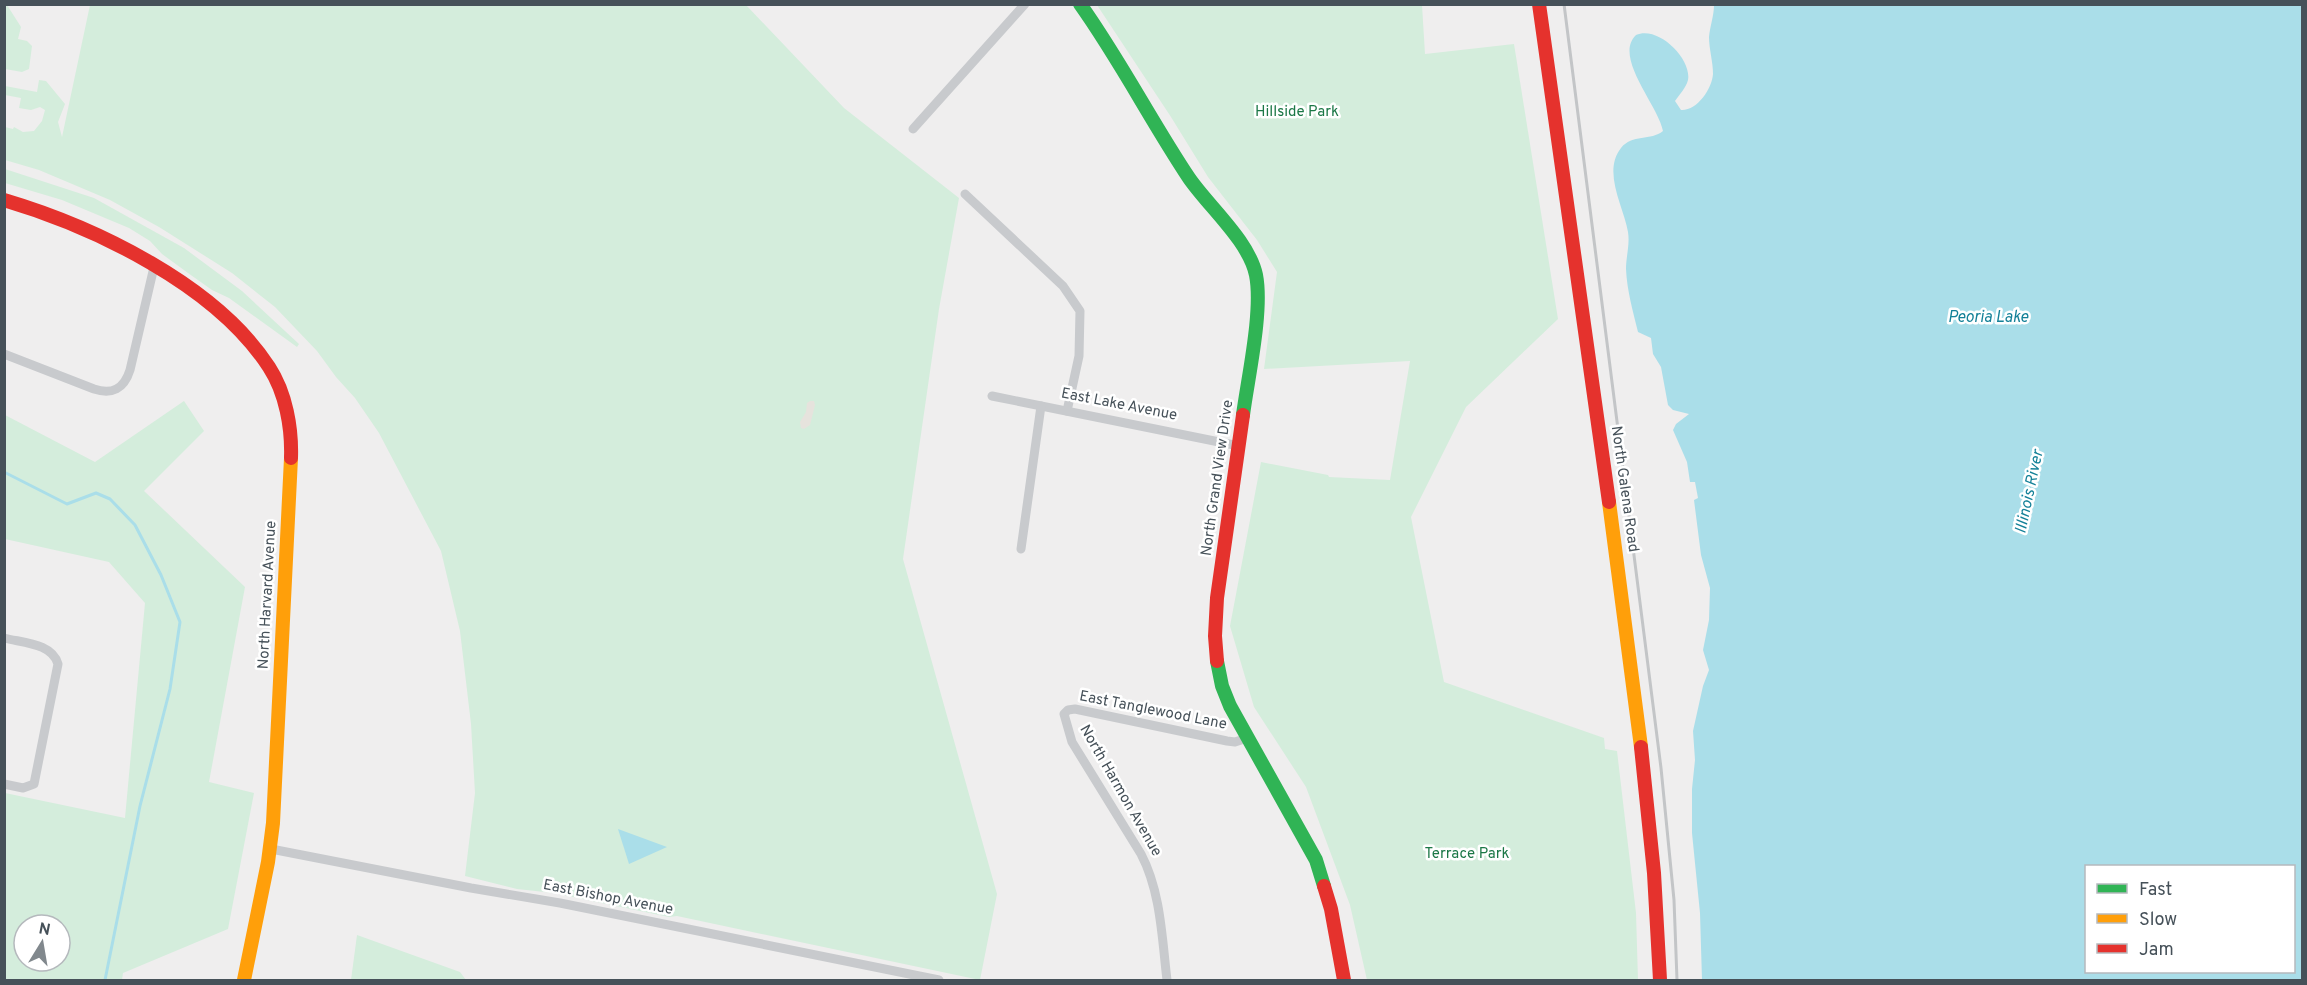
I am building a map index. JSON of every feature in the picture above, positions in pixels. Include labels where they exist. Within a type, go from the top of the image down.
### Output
[{"type":"street","points":[[914,129],[1025,4]]},
{"type":"street","name":"North Grand View Drive","points":[[1080,4],[1120,63],[1188,177],[1243,248],[1253,267],[1258,290],[1255,327],[1217,598],[1215,642],[1219,674],[1224,693],[1247,738],[1316,860],[1328,899],[1344,981]]},
{"type":"street","name":"North Galena Road","points":[[1539,4],[1599,426],[1641,745],[1652,853],[1660,981]]},
{"type":"street","points":[[966,194],[1062,286],[1080,311],[1079,356],[1067,411]]},
{"type":"street","points":[[4,200],[36,209],[84,228],[154,267],[130,370],[125,382],[114,391],[103,392],[94,389],[4,354]]},
{"type":"street","name":"North Harvard Avenue","points":[[154,267],[231,323],[253,346],[273,374],[290,424],[291,469],[271,849],[244,981]]},
{"type":"street","name":"East Lake Avenue","points":[[992,396],[1239,446]]},
{"type":"street","points":[[1021,549],[1041,406]]},
{"type":"street","points":[[4,638],[48,650],[55,656],[58,664],[35,782],[28,788],[4,784]]},
{"type":"street","name":"East Tanglewood Lane","points":[[1065,723],[1064,713],[1075,709],[1227,741],[1235,742],[1247,738]]},
{"type":"street","name":"North Harmon Avenue","points":[[1065,723],[1072,742],[1141,854],[1150,874],[1156,897],[1167,981]]},
{"type":"street","name":"East Bishop Avenue","points":[[271,849],[560,903],[939,981]]},
{"type":"green space","points":[[4,5],[7,5],[21,27],[18,39],[27,41],[32,46],[29,69],[22,72],[5,69]]},
{"type":"green space","points":[[90,5],[746,5],[844,108],[959,198],[939,309],[903,559],[997,894],[980,980],[677,916],[669,917],[554,893],[517,889],[465,876],[475,793],[471,724],[460,631],[441,551],[379,433],[355,398],[317,351],[275,307],[232,273],[159,227],[110,200],[39,170],[5,160],[5,127],[13,129],[14,127],[23,132],[34,131],[42,121],[45,110],[40,107],[31,110],[19,108],[21,98],[5,95],[5,86],[37,92],[39,80],[46,81],[65,104],[58,122],[62,137]]},
{"type":"green space","points":[[1097,5],[1422,5],[1425,54],[1514,44],[1558,319],[1466,407],[1411,517],[1444,682],[1604,738],[1605,749],[1617,751],[1636,913],[1638,980],[1367,980],[1350,905],[1306,787],[1254,707],[1230,626],[1261,462],[1329,477],[1390,480],[1410,361],[1264,369],[1277,272],[1257,240],[1208,177]]},
{"type":"green space","points":[[5,169],[94,198],[184,248],[242,291],[299,344],[297,347],[229,298],[212,290],[162,254],[150,241],[129,228],[62,200],[5,183]]},
{"type":"green space","points":[[184,401],[204,431],[144,491],[245,587],[209,782],[254,793],[228,929],[123,973],[122,980],[5,980],[5,793],[125,818],[145,603],[109,562],[5,539],[5,415],[95,462]]},
{"type":"green space","points":[[357,935],[460,972],[466,980],[351,980]]},
{"type":"sand","points":[[814,401],[815,405],[810,425],[804,429],[801,428],[800,422],[806,412],[807,403]]},
{"type":"water","name":"Peoria Lake","points":[[1714,5],[2302,5],[2302,980],[1702,980],[1700,913],[1692,833],[1692,789],[1695,760],[1693,731],[1709,670],[1703,650],[1709,620],[1710,588],[1701,555],[1694,500],[1698,498],[1695,482],[1690,482],[1687,462],[1673,430],[1676,424],[1689,414],[1673,410],[1668,405],[1661,367],[1653,354],[1651,338],[1638,332],[1630,301],[1626,269],[1628,232],[1616,190],[1614,168],[1616,157],[1625,144],[1663,131],[1633,68],[1630,44],[1636,35],[1645,33],[1663,39],[1672,46],[1685,63],[1688,80],[1675,101],[1681,110],[1698,103],[1710,86],[1713,69],[1709,37]]},
{"type":"water","points":[[618,829],[667,847],[629,864]]},
{"type":"waterway","points":[[4,472],[67,504],[96,493],[110,499],[135,525],[161,575],[180,622],[170,689],[140,806],[105,980]]},
{"type":"railway","points":[[1564,4],[1661,768],[1674,900],[1677,980]]},
{"type":"traffic: fast","points":[[1080,4],[1189,178],[1237,237],[1252,262],[1256,275],[1258,307],[1243,415]]},
{"type":"traffic: fast","points":[[1217,661],[1222,686],[1230,706],[1316,860],[1324,886]]},
{"type":"traffic: slow","points":[[244,980],[268,862],[273,823],[291,458]]},
{"type":"traffic: slow","points":[[1609,502],[1641,747]]},
{"type":"traffic: jam","points":[[1539,4],[1609,502]]},
{"type":"traffic: jam","points":[[4,200],[76,226],[114,243],[186,285],[218,310],[246,337],[275,377],[287,411],[291,458]]},
{"type":"traffic: jam","points":[[1217,661],[1215,636],[1217,598],[1243,415]]},
{"type":"traffic: jam","points":[[1641,747],[1654,873],[1660,980]]},
{"type":"traffic: jam","points":[[1324,886],[1331,909],[1344,980]]},
{"type":"park label","name":"Hillside Park","points":[[1297,112]]},
{"type":"park label","name":"Terrace Park","points":[[1467,854]]},
{"type":"water label","name":"Illinois River","points":[[2030,492]]}]
